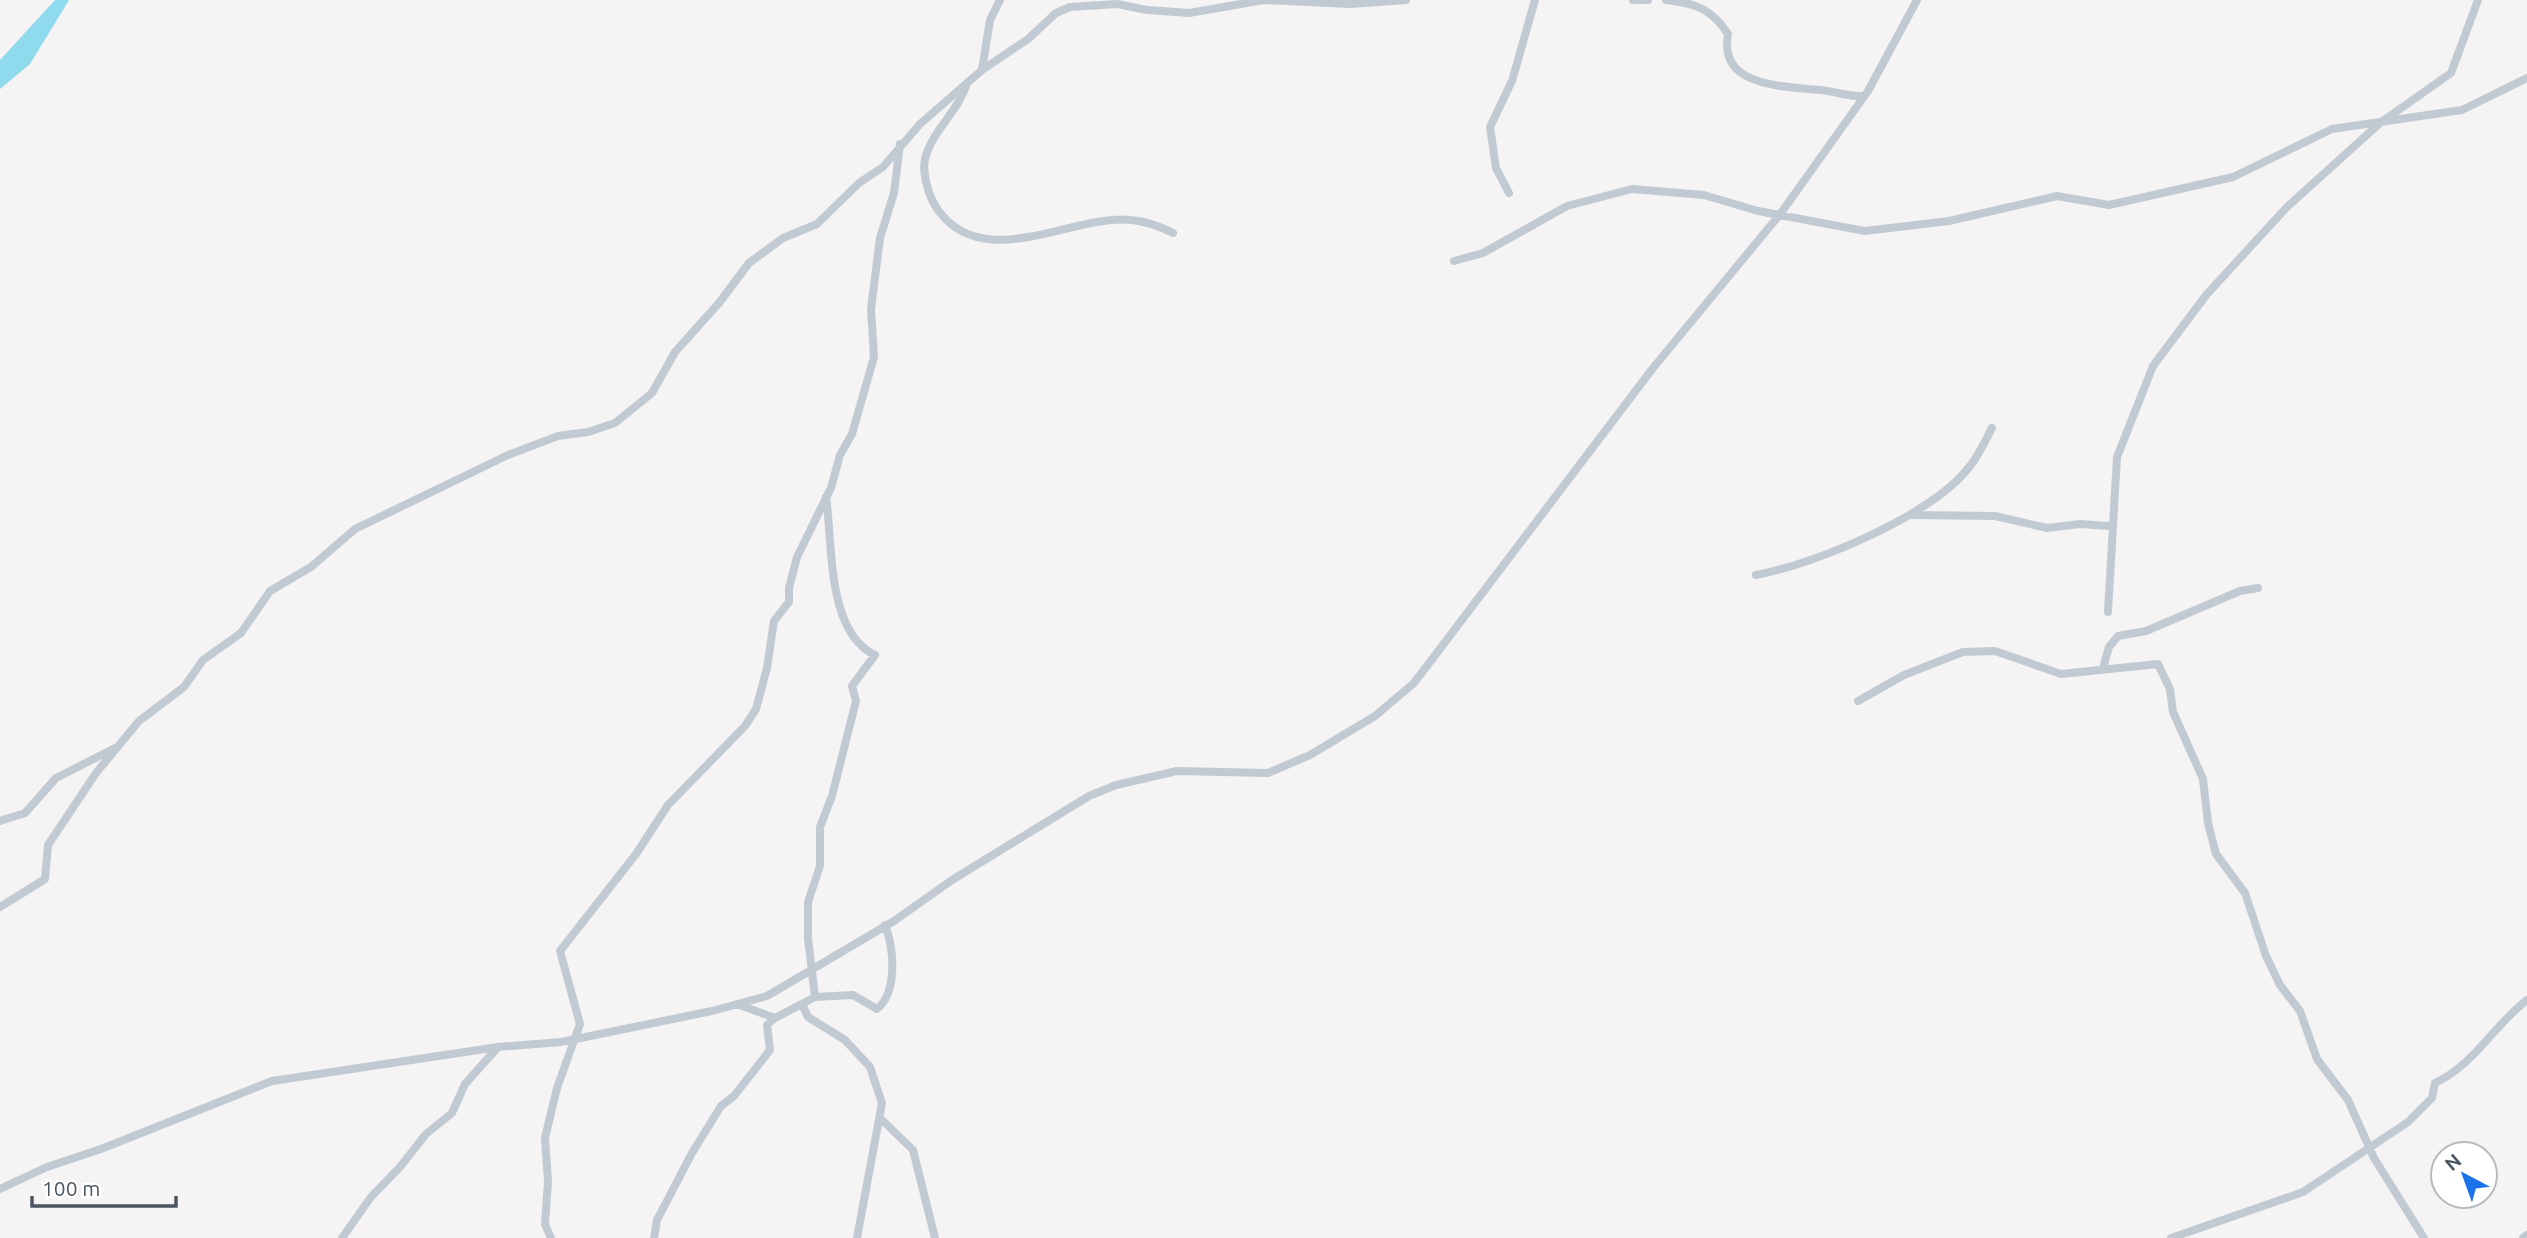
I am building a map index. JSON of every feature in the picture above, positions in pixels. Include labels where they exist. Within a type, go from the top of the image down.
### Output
[{"type":"street","points":[[982,71],[990,20],[1000,0]]},
{"type":"street","points":[[0,907],[45,879],[48,845],[96,773],[139,721],[184,687],[203,660],[241,632],[270,591],[311,568],[355,529],[508,455],[558,436],[588,432],[615,424],[652,393],[676,352],[719,303],[749,263],[783,238],[817,225],[859,183],[883,167],[900,144],[967,83],[1028,39],[1064,8],[1136,3],[1147,10],[1189,13],[1264,0],[1350,4],[1406,0]]},
{"type":"street","points":[[1509,193],[1496,168],[1490,127],[1512,81],[1535,0]]},
{"type":"street","points":[[1633,0],[1648,0]]},
{"type":"street","points":[[1666,0],[1700,6],[1717,17],[1728,34],[1726,48],[1732,62],[1739,72],[1756,81],[1864,96]]},
{"type":"street","points":[[0,1188],[47,1167],[101,1149],[272,1081],[498,1047],[575,1039],[767,996],[811,972],[1049,819],[1107,789],[1177,771],[1268,773],[1310,755],[1375,716],[1402,695],[1466,617],[1653,368],[1782,213],[1864,96],[1917,0]]},
{"type":"street","points":[[2108,612],[2117,457],[2153,366],[2207,294],[2287,207],[2380,123],[2451,73],[2478,0]]},
{"type":"street","points":[[1454,261],[1483,253],[1567,206],[1615,191],[1677,191],[1758,211],[1782,213],[1865,231],[1949,221],[2057,196],[2109,205],[2233,177],[2332,129],[2462,110],[2527,78]]},
{"type":"street","points":[[967,83],[956,107],[930,142],[924,163],[932,202],[946,222],[963,233],[1020,240],[1062,232],[1086,224],[1122,219],[1156,224],[1173,233]]},
{"type":"street","points":[[551,1238],[545,1224],[548,1181],[545,1138],[580,1024],[560,951],[636,854],[668,804],[745,726],[756,709],[767,668],[774,621],[789,602],[789,588],[797,557],[826,497],[840,455],[852,434],[874,357],[871,309],[880,238],[894,193],[900,144]]},
{"type":"street","points":[[1756,576],[1818,558],[1911,515],[1939,496],[1970,466],[1992,428]]},
{"type":"street","points":[[815,997],[811,972],[808,902],[820,866],[820,827],[832,796],[856,701],[852,687],[875,655],[862,649],[851,635],[843,614],[830,552],[826,497]]},
{"type":"street","points":[[1911,515],[1995,516],[2048,528],[2080,524],[2109,526]]},
{"type":"street","points":[[2103,668],[2109,647],[2118,636],[2146,631],[2241,591],[2258,588]]},
{"type":"street","points":[[1858,701],[1904,675],[1963,652],[1995,651],[2061,674],[2158,664],[2170,689],[2173,712],[2203,779],[2208,823],[2216,854],[2245,894],[2254,927],[2280,985],[2300,1011],[2317,1059],[2348,1100],[2370,1147],[2424,1238]]},
{"type":"street","points":[[0,821],[25,813],[56,778],[117,747]]},
{"type":"street","points":[[653,1238],[657,1220],[721,1106],[734,1096],[770,1050],[767,1025],[815,997],[853,995],[877,1009],[884,1004],[891,978],[893,944],[885,925]]},
{"type":"street","points":[[2171,1238],[2303,1192],[2408,1122],[2432,1098],[2435,1083],[2458,1073],[2489,1040],[2503,1020],[2527,1000]]},
{"type":"street","points":[[737,1004],[775,1018]]},
{"type":"street","points":[[802,1004],[808,1017],[845,1041],[870,1067],[882,1103],[857,1238]]},
{"type":"street","points":[[342,1238],[371,1197],[426,1134],[452,1113],[465,1084],[498,1047]]},
{"type":"street","points":[[880,1118],[913,1150],[935,1238]]},
{"type":"water","points":[[55,0],[69,0],[30,64],[0,89],[0,60]]}]
